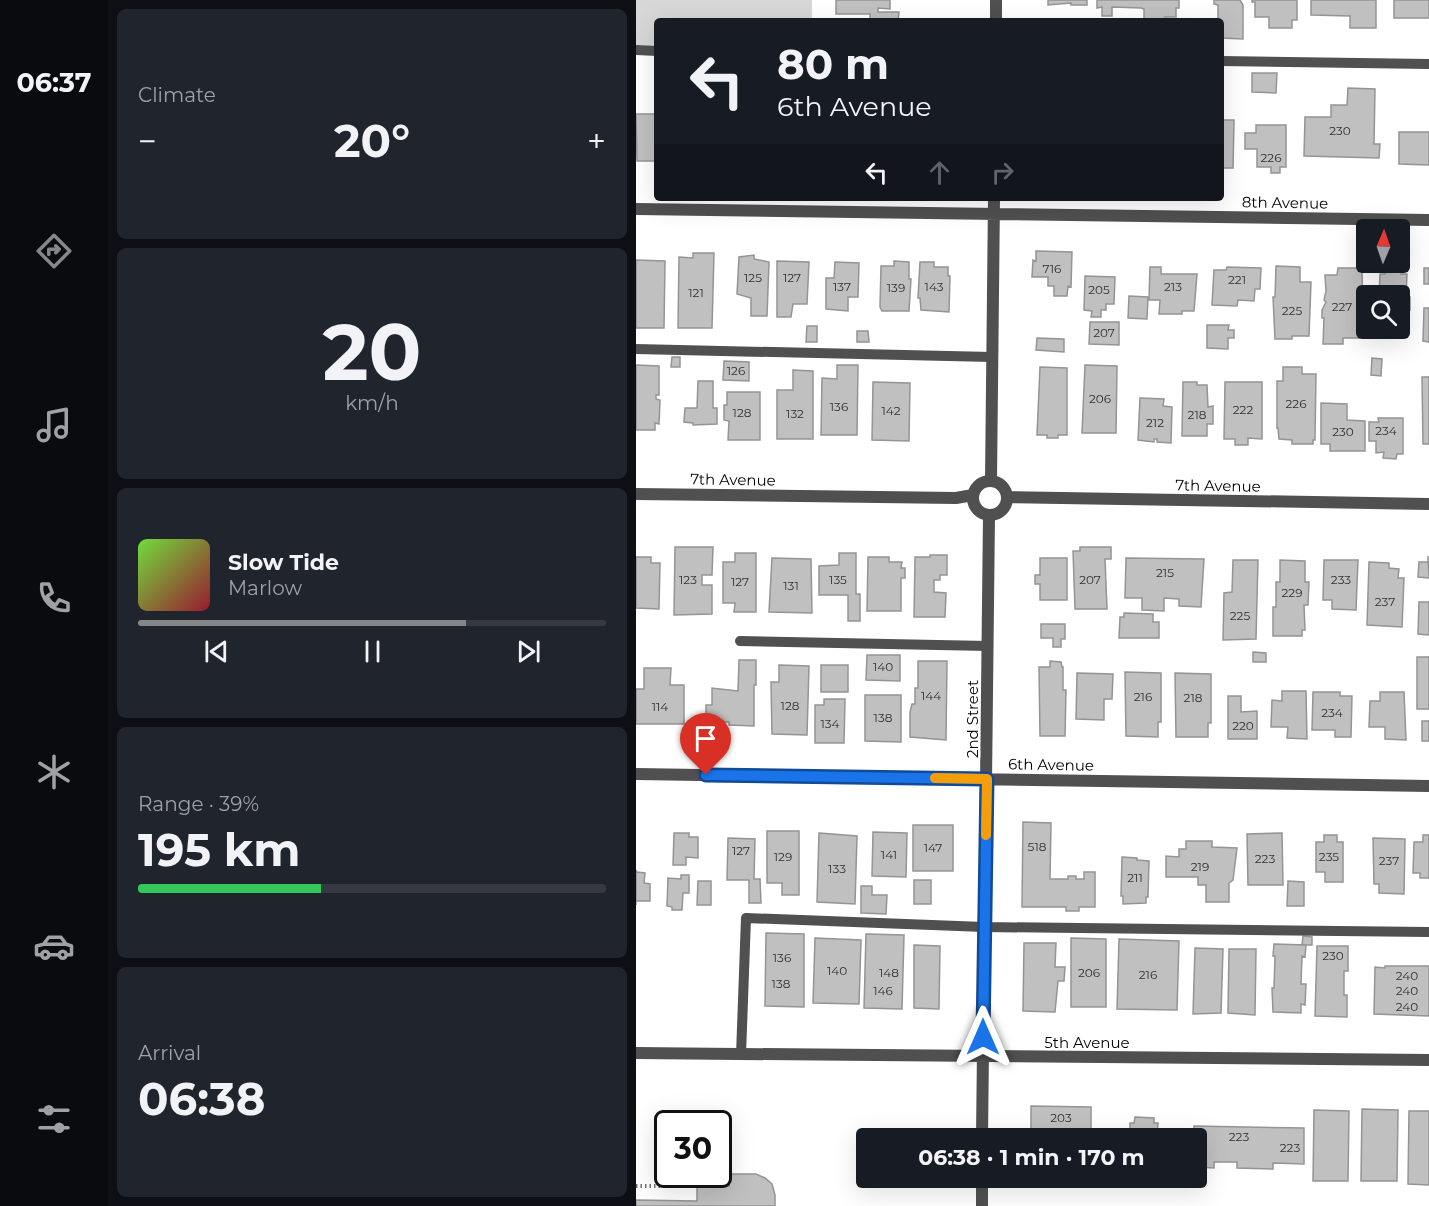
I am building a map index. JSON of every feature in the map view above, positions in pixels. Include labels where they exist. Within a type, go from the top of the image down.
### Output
[{"type":"street","points":[[996,0],[996,18]]},
{"type":"street","points":[[991,481],[994,201]]},
{"type":"street","name":"8th Avenue","points":[[636,209],[1429,220]]},
{"type":"street","points":[[991,481],[1003,486],[1007,496],[1005,508],[990,515],[979,511],[975,506],[974,495],[979,486],[991,481]]},
{"type":"street","name":"7th Avenue","points":[[636,494],[944,498],[974,495]]},
{"type":"street","name":"7th Avenue","points":[[1007,496],[1429,504]]},
{"type":"street","name":"2nd Street","points":[[982,1128],[990,515]]},
{"type":"street","name":"6th Avenue","points":[[636,774],[1429,786]]},
{"type":"street","name":"5th Avenue","points":[[636,1053],[983,1058],[1429,1060]]},
{"type":"street","points":[[982,1188],[982,1206]]},
{"type":"lane","points":[[636,50],[654,51]]},
{"type":"lane","points":[[1224,61],[1429,64]]},
{"type":"lane","points":[[636,349],[992,357]]},
{"type":"lane","points":[[740,642],[988,646]]},
{"type":"lane","points":[[741,1055],[746,918],[984,927],[1429,932]]},
{"type":"path","points":[[636,1186],[654,1186]]},
{"type":"shaded area","points":[[636,0],[812,0],[812,18],[654,18],[654,46],[636,46]]},
{"type":"building","points":[[836,0],[890,0],[890,9],[878,8],[878,12],[899,12],[898,18],[870,18],[870,14],[836,14]]},
{"type":"building","points":[[1048,0],[1087,0],[1087,5],[1071,5],[1071,3],[1048,5]]},
{"type":"building","points":[[1097,0],[1179,0],[1176,17],[1144,18],[1144,9],[1112,7],[1112,16],[1102,16],[1102,7],[1097,8]]},
{"type":"building","points":[[1214,0],[1240,0],[1243,5],[1243,39],[1224,38],[1224,18],[1218,18],[1218,5],[1214,4]]},
{"type":"building","points":[[1252,0],[1297,0],[1297,20],[1292,20],[1292,28],[1269,28],[1269,17],[1255,17],[1255,2]]},
{"type":"building","points":[[1311,0],[1376,0],[1376,28],[1350,28],[1350,16],[1311,15]]},
{"type":"building","points":[[1394,0],[1429,0],[1429,18],[1394,18]]},
{"type":"building","points":[[1252,73],[1277,73],[1276,93],[1252,92]]},
{"type":"building","points":[[1348,88],[1375,89],[1374,144],[1380,144],[1379,158],[1304,156],[1305,117],[1331,117],[1331,105],[1347,105]]},
{"type":"building","points":[[636,114],[654,114],[654,161],[637,161]]},
{"type":"building","points":[[1224,120],[1234,120],[1233,168],[1224,168]]},
{"type":"building","points":[[1256,125],[1286,125],[1286,167],[1280,167],[1280,173],[1271,173],[1271,167],[1257,167],[1257,149],[1245,149],[1245,133],[1256,133]]},
{"type":"building","points":[[1399,132],[1429,132],[1429,165],[1399,164]]},
{"type":"building","points":[[1036,251],[1072,252],[1071,287],[1068,286],[1067,296],[1054,296],[1054,286],[1048,286],[1048,277],[1032,277]]},
{"type":"building","points":[[693,253],[714,253],[712,328],[678,328],[679,257],[693,258]]},
{"type":"building","points":[[754,255],[754,259],[769,262],[767,316],[751,316],[751,298],[737,294],[739,257]]},
{"type":"building","points":[[636,260],[665,261],[664,328],[636,328]]},
{"type":"building","points":[[777,261],[809,262],[807,304],[793,304],[791,317],[777,317]]},
{"type":"building","points":[[894,261],[909,262],[909,279],[911,279],[909,311],[882,311],[880,307],[881,266],[894,266]]},
{"type":"building","points":[[835,262],[859,263],[858,297],[848,297],[848,311],[826,309],[826,278],[834,278]]},
{"type":"building","points":[[920,262],[934,262],[934,267],[948,267],[949,312],[921,310],[920,298],[918,298]]},
{"type":"building","points":[[1276,266],[1300,267],[1300,282],[1311,282],[1309,336],[1275,339],[1273,297],[1275,297]]},
{"type":"building","points":[[1150,267],[1161,267],[1161,274],[1197,274],[1194,311],[1182,311],[1182,314],[1159,314],[1160,300],[1149,300]]},
{"type":"building","points":[[1227,267],[1261,268],[1260,289],[1255,289],[1254,301],[1238,300],[1237,306],[1212,305],[1214,270],[1226,270]]},
{"type":"building","points":[[1338,268],[1356,268],[1356,273],[1362,273],[1362,285],[1356,285],[1356,338],[1343,338],[1343,344],[1323,344],[1322,310],[1326,302],[1324,300],[1325,275],[1337,275]]},
{"type":"building","points":[[1424,268],[1429,268],[1429,284],[1424,284]]},
{"type":"building","points":[[1380,274],[1407,274],[1407,285],[1380,285]]},
{"type":"building","points":[[1085,276],[1115,277],[1114,304],[1106,304],[1106,310],[1101,310],[1101,317],[1091,317],[1092,311],[1084,310]]},
{"type":"building","points":[[1129,296],[1148,297],[1147,319],[1128,318]]},
{"type":"building","points":[[1424,308],[1429,308],[1429,342],[1423,341]]},
{"type":"building","points":[[1090,322],[1119,322],[1119,345],[1089,344]]},
{"type":"building","points":[[1207,325],[1229,325],[1228,330],[1234,330],[1234,338],[1228,338],[1228,349],[1207,348]]},
{"type":"building","points":[[807,326],[817,326],[817,342],[806,342]]},
{"type":"building","points":[[857,331],[868,331],[869,342],[857,342]]},
{"type":"building","points":[[1037,338],[1064,339],[1064,352],[1036,350]]},
{"type":"building","points":[[672,357],[680,357],[680,367],[671,367]]},
{"type":"building","points":[[1372,358],[1382,359],[1381,376],[1371,375]]},
{"type":"building","points":[[724,361],[749,362],[749,381],[723,380]]},
{"type":"building","points":[[636,365],[659,366],[659,395],[656,395],[656,399],[660,400],[659,424],[655,423],[655,430],[636,430]]},
{"type":"building","points":[[837,365],[858,365],[857,435],[821,435],[822,378],[837,379]]},
{"type":"building","points":[[1085,365],[1117,366],[1116,433],[1082,433]]},
{"type":"building","points":[[1040,367],[1067,368],[1067,435],[1058,435],[1058,438],[1037,435]]},
{"type":"building","points":[[1283,367],[1302,367],[1302,374],[1316,374],[1315,440],[1313,444],[1292,444],[1292,440],[1279,439],[1277,381],[1283,381]]},
{"type":"building","points":[[793,370],[813,371],[813,439],[777,439],[777,390],[793,390]]},
{"type":"building","points":[[1422,377],[1429,377],[1429,444],[1423,444]]},
{"type":"building","points":[[698,381],[713,381],[713,408],[717,408],[717,424],[693,425],[693,423],[684,422],[685,408],[697,408]]},
{"type":"building","points":[[873,382],[910,383],[909,441],[872,440]]},
{"type":"building","points":[[1183,382],[1207,385],[1208,407],[1213,406],[1213,424],[1207,424],[1207,436],[1182,436]]},
{"type":"building","points":[[1225,382],[1262,382],[1262,439],[1248,438],[1248,445],[1235,445],[1235,439],[1224,439]]},
{"type":"building","points":[[727,392],[760,392],[760,440],[728,440],[729,421],[724,420]]},
{"type":"building","points":[[1140,398],[1164,399],[1163,406],[1172,407],[1171,443],[1157,442],[1157,439],[1154,439],[1154,442],[1138,440]]},
{"type":"building","points":[[1321,403],[1347,404],[1347,420],[1365,421],[1365,451],[1330,451],[1330,444],[1321,444]]},
{"type":"building","points":[[1378,418],[1403,418],[1403,454],[1397,454],[1396,459],[1383,458],[1384,452],[1376,453],[1376,441],[1369,441],[1369,422],[1379,422]]},
{"type":"building","points":[[675,547],[713,547],[712,575],[702,575],[702,585],[712,585],[712,614],[674,615]]},
{"type":"building","points":[[1080,547],[1111,547],[1111,559],[1105,559],[1107,609],[1075,609],[1073,551],[1080,551]]},
{"type":"building","points":[[735,553],[756,553],[756,612],[734,612],[735,603],[723,603],[723,562],[735,562]]},
{"type":"building","points":[[839,553],[856,553],[856,594],[860,594],[860,621],[848,621],[848,595],[819,595],[819,566],[839,565]]},
{"type":"building","points":[[930,555],[947,555],[947,575],[940,575],[940,580],[934,580],[934,592],[946,593],[945,617],[914,617],[915,557],[930,557]]},
{"type":"building","points":[[1428,556],[1429,578],[1418,577],[1419,562],[1428,562]]},
{"type":"building","points":[[636,557],[651,557],[651,563],[660,563],[659,609],[636,608]]},
{"type":"building","points":[[868,557],[889,557],[889,562],[902,562],[901,568],[905,568],[905,578],[901,578],[901,611],[867,611]]},
{"type":"building","points":[[772,558],[811,559],[812,613],[769,612]]},
{"type":"building","points":[[1040,558],[1067,558],[1067,600],[1040,600],[1040,584],[1035,584],[1035,575],[1040,575]]},
{"type":"building","points":[[1126,558],[1204,559],[1201,607],[1179,606],[1179,599],[1164,598],[1164,611],[1142,610],[1142,598],[1125,598]]},
{"type":"building","points":[[1233,560],[1258,560],[1256,639],[1223,640],[1224,593],[1232,592]]},
{"type":"building","points":[[1280,560],[1305,561],[1305,582],[1309,582],[1308,605],[1304,605],[1305,630],[1302,630],[1302,636],[1273,636],[1273,607],[1276,607],[1276,582],[1280,582]]},
{"type":"building","points":[[1324,560],[1358,560],[1356,610],[1332,609],[1332,600],[1323,600]]},
{"type":"building","points":[[1369,562],[1389,563],[1389,568],[1399,569],[1398,578],[1404,578],[1402,627],[1367,625]]},
{"type":"building","points":[[1419,602],[1429,602],[1429,635],[1418,634]]},
{"type":"building","points":[[1124,613],[1153,614],[1153,622],[1159,622],[1159,638],[1119,638],[1120,617],[1124,617]]},
{"type":"building","points":[[1041,624],[1065,624],[1065,639],[1061,639],[1061,647],[1053,647],[1053,638],[1041,638]]},
{"type":"building","points":[[1253,652],[1266,653],[1266,662],[1253,662]]},
{"type":"building","points":[[867,655],[900,655],[900,681],[866,680]]},
{"type":"building","points":[[1417,657],[1429,657],[1429,709],[1417,709]]},
{"type":"building","points":[[739,660],[756,660],[754,726],[729,725],[729,722],[706,722],[706,705],[712,705],[712,688],[738,691]]},
{"type":"building","points":[[918,661],[947,661],[946,740],[910,737],[910,712],[912,704],[915,704],[915,688],[918,688]]},
{"type":"building","points":[[1050,661],[1061,662],[1063,667],[1063,690],[1066,690],[1065,736],[1040,736],[1039,667],[1050,667]]},
{"type":"building","points":[[779,665],[809,666],[807,735],[772,734],[771,682],[779,682]]},
{"type":"building","points":[[821,665],[848,665],[848,692],[821,692]]},
{"type":"building","points":[[644,668],[671,668],[670,685],[684,685],[684,724],[636,724],[636,689],[644,689]]},
{"type":"building","points":[[1125,672],[1161,673],[1161,722],[1158,722],[1158,737],[1126,736]]},
{"type":"building","points":[[1077,673],[1113,674],[1112,699],[1104,699],[1104,720],[1076,719]]},
{"type":"building","points":[[1175,673],[1211,674],[1211,723],[1208,723],[1208,737],[1176,737]]},
{"type":"building","points":[[1282,691],[1306,691],[1307,739],[1287,738],[1288,727],[1271,727],[1272,700],[1282,701]]},
{"type":"building","points":[[1313,692],[1340,692],[1340,696],[1352,696],[1351,737],[1335,737],[1335,730],[1312,730]]},
{"type":"building","points":[[1380,692],[1404,692],[1406,740],[1385,739],[1385,727],[1369,727],[1370,701],[1380,701]]},
{"type":"building","points":[[865,695],[901,695],[901,742],[865,741]]},
{"type":"building","points":[[1228,696],[1241,696],[1241,712],[1257,711],[1257,739],[1228,739]]},
{"type":"building","points":[[824,699],[845,699],[844,743],[815,743],[815,705],[824,705]]},
{"type":"building","points":[[1422,721],[1429,721],[1429,741],[1422,741]]},
{"type":"building","points":[[1023,822],[1051,823],[1050,879],[1068,879],[1068,876],[1076,876],[1076,879],[1084,879],[1084,872],[1095,872],[1095,907],[1079,907],[1079,911],[1066,911],[1066,907],[1022,907]]},
{"type":"building","points":[[913,825],[953,825],[953,871],[913,871]]},
{"type":"building","points":[[767,831],[799,831],[799,895],[782,895],[782,883],[767,883]]},
{"type":"building","points":[[873,832],[907,833],[906,877],[872,876]]},
{"type":"building","points":[[674,833],[689,833],[689,837],[698,837],[698,858],[686,857],[686,865],[673,865]]},
{"type":"building","points":[[819,833],[857,836],[855,904],[817,902]]},
{"type":"building","points":[[1282,833],[1283,885],[1248,885],[1247,834]]},
{"type":"building","points":[[1324,835],[1337,835],[1337,842],[1343,842],[1343,882],[1325,882],[1325,872],[1316,872],[1316,842],[1324,842]]},
{"type":"building","points":[[1423,835],[1429,835],[1429,878],[1420,878],[1420,873],[1413,873],[1414,842],[1423,842]]},
{"type":"building","points":[[728,838],[755,839],[754,879],[760,879],[761,903],[749,903],[749,880],[727,880]]},
{"type":"building","points":[[1373,838],[1405,839],[1404,894],[1379,893],[1379,884],[1374,884]]},
{"type":"building","points":[[1186,841],[1212,841],[1212,847],[1237,848],[1233,880],[1229,883],[1229,902],[1206,902],[1206,885],[1198,885],[1198,877],[1166,877],[1166,856],[1179,857],[1179,849],[1186,849]]},
{"type":"building","points":[[1122,857],[1149,861],[1146,903],[1123,904],[1123,896],[1121,896]]},
{"type":"building","points":[[636,870],[645,873],[644,883],[650,884],[650,901],[636,901]]},
{"type":"building","points":[[681,875],[689,875],[689,893],[683,893],[682,910],[672,910],[672,907],[667,906],[668,878],[681,879]]},
{"type":"building","points":[[914,880],[931,880],[931,904],[914,904]]},
{"type":"building","points":[[698,881],[711,881],[711,905],[697,905]]},
{"type":"building","points":[[1288,881],[1304,882],[1304,906],[1287,906]]},
{"type":"building","points":[[861,886],[872,886],[872,895],[887,895],[886,914],[861,913]]},
{"type":"building","points":[[766,933],[804,934],[804,1007],[765,1006]]},
{"type":"building","points":[[866,934],[904,935],[902,1009],[864,1008]]},
{"type":"building","points":[[1303,936],[1312,937],[1312,945],[1302,945]]},
{"type":"building","points":[[815,938],[861,940],[859,1004],[813,1003]]},
{"type":"building","points":[[1071,938],[1106,939],[1106,1007],[1071,1007]]},
{"type":"building","points":[[1119,939],[1179,941],[1177,1010],[1117,1009]]},
{"type":"building","points":[[1024,943],[1056,943],[1055,967],[1065,967],[1064,981],[1058,981],[1055,1012],[1023,1011]]},
{"type":"building","points":[[1274,944],[1306,945],[1305,957],[1302,956],[1301,984],[1306,984],[1305,1005],[1301,1004],[1301,1013],[1273,1012]]},
{"type":"building","points":[[914,945],[940,946],[939,1009],[914,1008]]},
{"type":"building","points":[[1317,946],[1348,946],[1348,971],[1344,971],[1347,1017],[1315,1016]]},
{"type":"building","points":[[1195,948],[1223,949],[1221,1013],[1193,1014]]},
{"type":"building","points":[[1229,949],[1256,949],[1255,1015],[1228,1013]]},
{"type":"building","points":[[1385,966],[1429,966],[1429,1016],[1374,1014],[1375,967],[1385,968]]},
{"type":"building","points":[[1031,1106],[1091,1107],[1091,1128],[1031,1128]]},
{"type":"building","points":[[1362,1109],[1398,1110],[1397,1181],[1361,1181]]},
{"type":"building","points":[[1314,1110],[1349,1111],[1348,1181],[1313,1181]]},
{"type":"building","points":[[1409,1111],[1429,1111],[1429,1185],[1408,1184]]},
{"type":"building","points":[[1135,1117],[1154,1118],[1154,1123],[1158,1123],[1158,1128],[1130,1128],[1130,1123],[1134,1123]]},
{"type":"building","points":[[1194,1126],[1304,1128],[1304,1164],[1273,1163],[1273,1169],[1237,1168],[1237,1162],[1214,1162],[1214,1168],[1207,1168],[1207,1128],[1194,1128]]},
{"type":"building","points":[[732,1174],[756,1174],[765,1178],[772,1184],[775,1195],[775,1206],[636,1206],[636,1200],[697,1201],[697,1188],[732,1188]]},
{"type":"slow traffic","points":[[935,778],[987,779],[986,835]]},
{"type":"route","points":[[706,775],[987,779],[983,1037]]}]
